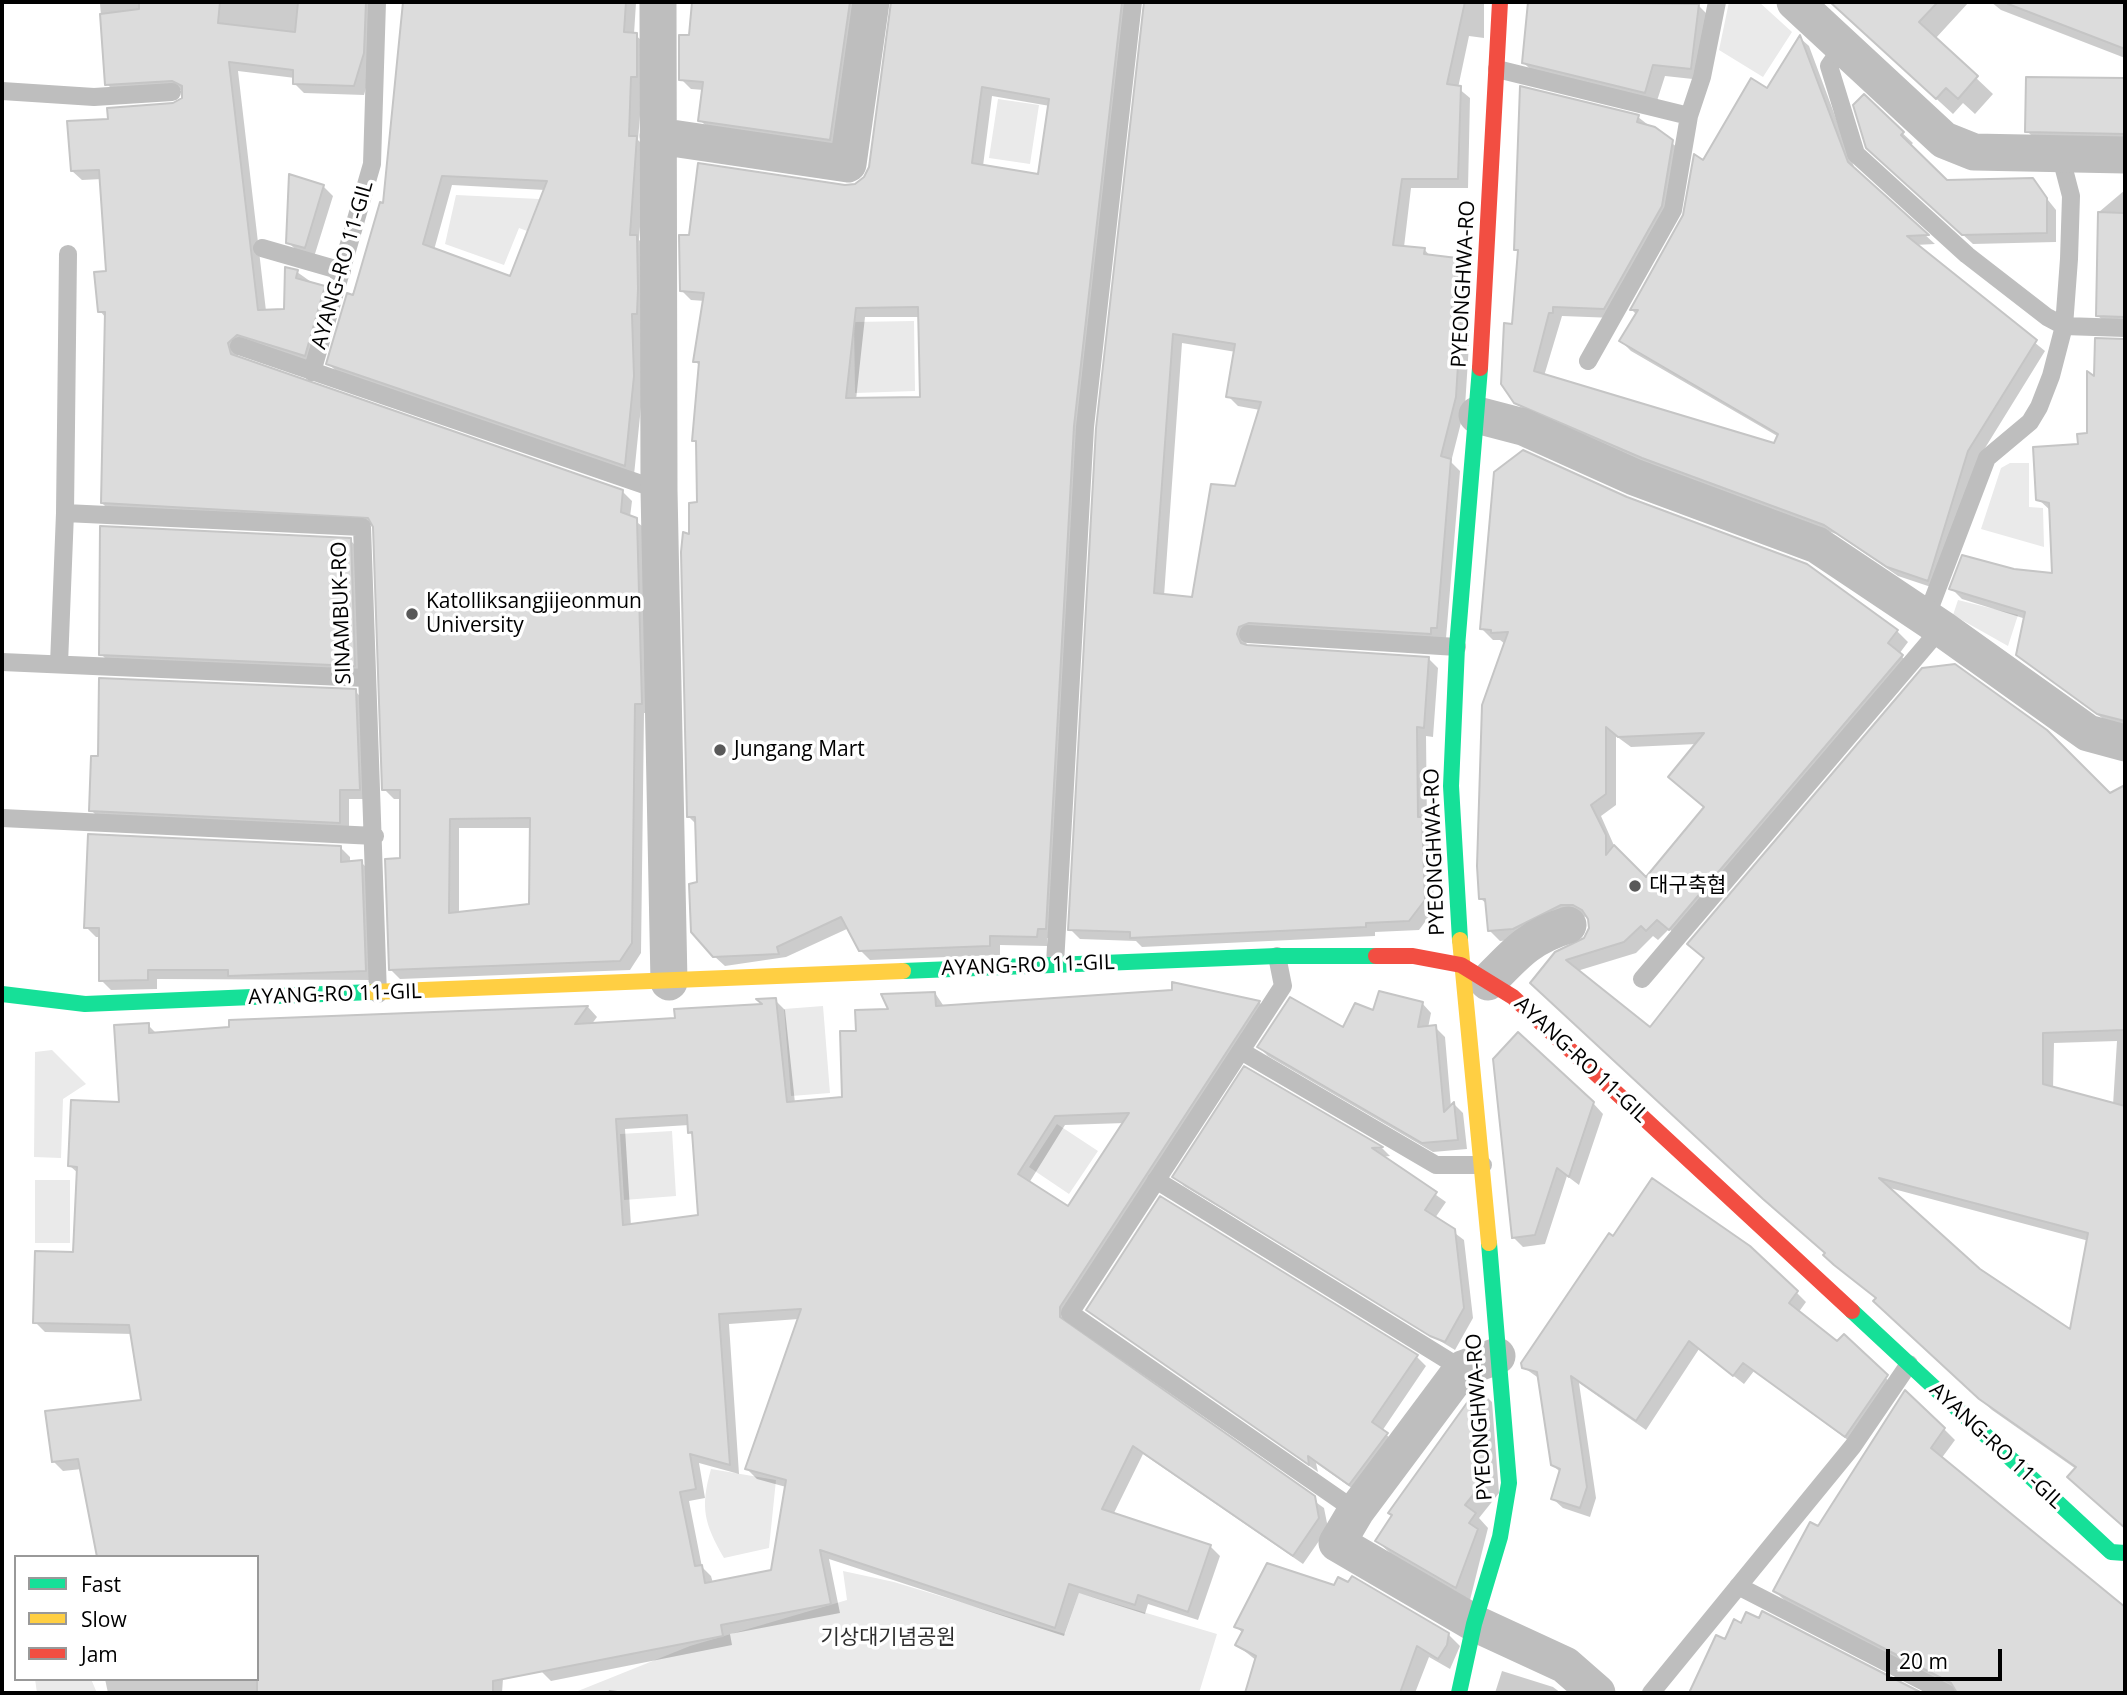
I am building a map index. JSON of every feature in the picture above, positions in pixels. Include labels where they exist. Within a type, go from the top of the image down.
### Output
[{"type":"street","points":[[658,2],[659,490],[668,982]]},
{"type":"street","points":[[657,136],[848,164],[871,2]]},
{"type":"street","name":"PYEONGHWA-RO","points":[[1459,1693],[1474,1623],[1497,1555],[1508,1507],[1509,1483],[1483,1166],[1474,974],[1451,786],[1457,647],[1478,415],[1500,2]]},
{"type":"street","points":[[1795,2],[1944,140],[1974,152],[2125,155]]},
{"type":"street","points":[[1478,415],[1523,427],[1634,477],[1817,545],[1934,623],[2088,733],[2125,743]]},
{"type":"street","points":[[1474,974],[1541,933],[1568,925]]},
{"type":"street","name":"AYANG-RO 11-GIL","points":[[2,993],[85,1004],[1055,964],[1277,956],[1413,956],[1474,974],[1513,997],[2111,1552],[2125,1553]]},
{"type":"street","points":[[1497,1356],[1462,1369],[1356,1511],[1337,1543],[1474,1623],[1565,1665],[1597,1693]]},
{"type":"lane","name":"AYANG-RO 11-GIL","points":[[377,2],[372,164],[312,372],[659,490]]},
{"type":"lane","points":[[1055,964],[1084,427],[1133,2]]},
{"type":"lane","points":[[1588,361],[1673,210],[1689,116],[1702,77],[1717,2]]},
{"type":"lane","points":[[1843,46],[1829,66],[1856,154],[1967,255],[2047,317],[2064,326],[2125,328]]},
{"type":"lane","points":[[1497,69],[1689,116]]},
{"type":"lane","points":[[2,91],[94,97],[173,92]]},
{"type":"lane","points":[[1642,979],[1934,623],[1987,458],[2030,422],[2039,407],[2064,326],[2071,196],[2060,153]]},
{"type":"lane","points":[[262,248],[342,271]]},
{"type":"lane","points":[[59,664],[65,513],[68,254]]},
{"type":"lane","points":[[239,346],[312,372]]},
{"type":"lane","name":"SINAMBUK-RO","points":[[65,513],[362,527],[366,678],[375,836],[378,994]]},
{"type":"lane","points":[[1248,634],[1457,647]]},
{"type":"lane","points":[[2,663],[366,678]]},
{"type":"lane","points":[[2,818],[375,836]]},
{"type":"lane","points":[[1277,956],[1283,986],[1070,1313],[1356,1511]]},
{"type":"lane","points":[[1241,1051],[1436,1165],[1483,1166]]},
{"type":"lane","points":[[1156,1180],[1462,1369]]},
{"type":"lane","points":[[1651,1693],[1853,1446],[1909,1364]]},
{"type":"lane","points":[[1738,1586],[1946,1693]]},
{"type":"green space","points":[[1729,2],[1759,2],[1792,32],[1763,77],[1719,50]]},
{"type":"green space","points":[[998,99],[1039,105],[1030,164],[989,158]]},
{"type":"green space","points":[[456,195],[560,200],[552,240],[519,228],[504,265],[445,244]]},
{"type":"green space","points":[[914,321],[915,391],[855,393],[854,322]]},
{"type":"green space","points":[[2010,463],[2029,463],[2029,507],[2043,508],[2044,547],[1981,529],[2001,468]]},
{"type":"green space","points":[[1958,600],[2018,615],[2008,646],[1953,615]]},
{"type":"green space","points":[[823,1006],[830,1093],[791,1096],[784,1009]]},
{"type":"green space","points":[[52,1050],[86,1084],[63,1099],[61,1158],[34,1157],[35,1052]]},
{"type":"green space","points":[[1057,1124],[1098,1151],[1069,1194],[1029,1167]]},
{"type":"green space","points":[[672,1131],[676,1196],[624,1200],[620,1134]]},
{"type":"green space","points":[[35,1180],[70,1180],[70,1243],[35,1243]]},
{"type":"green space","points":[[711,1469],[776,1480],[769,1548],[724,1558],[712,1535],[706,1515],[706,1494]]},
{"type":"green space","name":"기상대기념공원","points":[[843,1571],[894,1582],[1065,1634],[1079,1593],[1217,1634],[1199,1693],[573,1693],[690,1646],[847,1600]]},
{"type":"green space","points":[[35,1681],[92,1681],[97,1693],[37,1693]]},
{"type":"building","points":[[139,2],[220,2],[218,23],[295,32],[298,2],[366,2],[364,53],[354,86],[293,84],[293,70],[229,62],[258,310],[284,309],[285,267],[298,270],[296,278],[325,286],[305,356],[237,335],[228,343],[231,354],[623,490],[621,512],[637,518],[642,704],[635,704],[632,943],[620,961],[389,970],[385,859],[400,858],[400,790],[382,790],[373,527],[368,518],[101,503],[105,312],[98,312],[94,272],[106,271],[99,170],[71,171],[67,121],[108,119],[107,108],[173,103],[182,98],[182,86],[172,81],[105,85],[100,14],[139,9]],"holes":[[[530,818],[529,904],[449,913],[450,819]]]},
{"type":"building","points":[[403,2],[626,2],[624,32],[637,33],[637,77],[631,77],[629,136],[637,136],[630,235],[637,235],[638,289],[637,314],[632,314],[634,376],[625,466],[326,364],[347,293],[353,295],[380,202],[383,203]],"holes":[[[442,176],[547,181],[510,276],[423,244]]]},
{"type":"building","points":[[692,2],[850,2],[830,140],[698,121],[703,82],[679,80],[679,35],[689,35]]},
{"type":"building","points":[[891,2],[1122,2],[1074,426],[1046,929],[1038,929],[1037,937],[990,936],[990,946],[859,951],[841,917],[777,947],[779,954],[713,957],[691,932],[689,884],[697,882],[695,817],[687,817],[681,552],[683,532],[689,534],[689,503],[697,502],[696,441],[692,441],[699,362],[693,362],[704,293],[680,291],[679,235],[689,235],[698,163],[845,185],[855,184],[864,177],[869,167]],"holes":[[[982,87],[1049,99],[1038,174],[972,163]],[[918,307],[920,397],[846,398],[856,308]]]},
{"type":"building","points":[[1144,2],[1465,2],[1447,84],[1461,86],[1458,179],[1402,179],[1393,245],[1425,248],[1424,254],[1457,258],[1451,315],[1461,317],[1456,397],[1441,456],[1451,459],[1437,628],[1431,628],[1431,634],[1249,623],[1239,627],[1237,634],[1241,643],[1247,645],[1429,657],[1424,728],[1417,727],[1418,817],[1422,817],[1425,900],[1409,921],[1366,923],[1366,927],[1130,938],[1130,932],[1068,930],[1096,428]],"holes":[[[1173,334],[1235,344],[1226,397],[1261,402],[1235,486],[1211,484],[1192,597],[1154,593]]]},
{"type":"building","points":[[1528,2],[1699,4],[1691,69],[1653,65],[1645,93],[1522,63]]},
{"type":"building","points":[[1830,2],[1938,2],[1919,22],[1978,76],[1958,99],[1946,88],[1936,99]]},
{"type":"building","points":[[2125,2],[2125,49],[2008,4]]},
{"type":"building","points":[[1800,35],[1848,162],[1929,235],[1907,236],[2037,340],[1968,451],[1928,581],[1887,567],[1824,525],[1642,458],[1514,403],[1501,384],[1504,323],[1512,324],[1518,250],[1514,250],[1520,86],[1639,115],[1637,122],[1655,127],[1673,140],[1662,206],[1604,309],[1553,307],[1553,313],[1549,313],[1534,371],[1774,443],[1778,434],[1619,341],[1638,310],[1630,310],[1683,215],[1694,154],[1703,160],[1751,78],[1767,88]]},
{"type":"building","points":[[2026,77],[2125,78],[2125,134],[2025,132]]},
{"type":"building","points":[[1864,94],[1904,132],[1901,135],[1947,180],[2033,178],[2047,198],[2047,233],[1962,235],[1866,148],[1853,105]]},
{"type":"building","points":[[289,174],[324,185],[305,248],[286,243]]},
{"type":"building","points":[[2098,212],[2125,213],[2125,317],[2096,316]]},
{"type":"building","points":[[2095,338],[2125,339],[2125,721],[2097,714],[2016,655],[2025,612],[1949,589],[1962,555],[2014,569],[2052,573],[2049,503],[2036,500],[2033,447],[2078,444],[2077,434],[2087,433],[2087,371],[2094,376]]},
{"type":"building","points":[[1523,450],[1627,497],[1807,564],[1898,630],[1888,643],[1903,655],[1669,930],[1657,920],[1646,931],[1641,926],[1624,942],[1566,960],[1650,1027],[1704,958],[1687,944],[1922,668],[1955,664],[2047,730],[2110,793],[2125,785],[2125,1030],[2043,1033],[2043,1084],[2125,1106],[2125,1528],[2067,1477],[2076,1467],[1979,1399],[1873,1301],[1876,1298],[1823,1255],[1825,1253],[1530,983],[1555,952],[1584,938],[1589,928],[1588,919],[1582,910],[1573,905],[1561,905],[1513,929],[1488,931],[1485,899],[1479,899],[1477,866],[1482,705],[1508,632],[1491,633],[1491,630],[1480,629],[1494,472]],"holes":[[[1606,727],[1618,737],[1704,733],[1668,777],[1704,807],[1646,877],[1614,845],[1606,855],[1606,835],[1591,805],[1606,794]],[[1879,1178],[2088,1233],[2070,1329],[1980,1269]]]},
{"type":"building","points":[[100,526],[351,538],[355,666],[99,655]]},
{"type":"building","points":[[99,678],[356,689],[360,790],[340,790],[340,823],[89,811],[91,756],[98,756]]},
{"type":"building","points":[[88,834],[341,846],[341,862],[362,860],[366,971],[228,976],[228,970],[148,970],[148,980],[99,981],[99,928],[84,928]]},
{"type":"building","points":[[1172,982],[1260,1001],[1060,1307],[1060,1317],[1315,1496],[1319,1518],[1293,1556],[1133,1446],[1102,1509],[1211,1545],[1188,1612],[1138,1595],[1135,1605],[1069,1584],[1055,1628],[820,1550],[831,1604],[721,1625],[723,1636],[493,1681],[493,1693],[257,1693],[259,1555],[97,1555],[78,1459],[52,1462],[45,1411],[141,1400],[129,1325],[33,1323],[35,1251],[73,1252],[77,1167],[68,1166],[71,1100],[119,1102],[114,1025],[149,1023],[149,1033],[229,1027],[229,1020],[588,1006],[575,1024],[675,1018],[674,1009],[762,1004],[756,999],[776,998],[787,1102],[842,1097],[840,1031],[856,1031],[855,1010],[888,1009],[881,994],[935,992],[936,1006],[1172,990]],"holes":[[[1129,1113],[1068,1206],[1018,1174],[1055,1116]],[[687,1115],[688,1133],[692,1132],[698,1215],[623,1225],[616,1119]],[[801,1309],[745,1469],[786,1480],[771,1570],[705,1583],[702,1565],[695,1566],[680,1492],[696,1489],[690,1454],[730,1465],[719,1314]]]},
{"type":"building","points":[[1379,991],[1423,1002],[1418,1027],[1436,1025],[1444,1112],[1454,1102],[1458,1140],[1422,1143],[1257,1047],[1290,997],[1343,1027],[1355,1003],[1373,1010]]},
{"type":"building","points":[[1518,1032],[1594,1102],[1569,1177],[1557,1168],[1535,1235],[1512,1238],[1493,1059]]},
{"type":"building","points":[[1244,1066],[1383,1147],[1372,1148],[1437,1192],[1425,1210],[1455,1229],[1464,1308],[1445,1342],[1430,1336],[1172,1177]]},
{"type":"building","points":[[1652,1178],[1750,1246],[1798,1291],[1789,1303],[1837,1341],[1844,1334],[1888,1375],[1845,1437],[1743,1363],[1733,1376],[1689,1341],[1636,1421],[1571,1376],[1587,1487],[1580,1508],[1551,1499],[1560,1469],[1551,1465],[1537,1372],[1522,1368],[1521,1363],[1609,1233],[1613,1236]]},
{"type":"building","points":[[1160,1196],[1418,1355],[1372,1422],[1388,1433],[1349,1485],[1308,1456],[1309,1465],[1086,1310]]},
{"type":"building","points":[[1479,1386],[1486,1479],[1465,1505],[1476,1513],[1469,1523],[1478,1529],[1456,1588],[1375,1541],[1392,1515],[1388,1513]]},
{"type":"building","points":[[1905,1390],[1945,1428],[1931,1448],[2125,1607],[2125,1693],[1957,1693],[1951,1683],[1773,1591],[1810,1522],[1818,1526]]},
{"type":"building","points":[[1267,1563],[1334,1585],[1338,1577],[1348,1582],[1352,1576],[1449,1633],[1447,1645],[1438,1659],[1417,1646],[1400,1693],[1245,1693],[1256,1656],[1235,1645],[1243,1630],[1234,1627]]},
{"type":"building","points":[[1762,1611],[1922,1693],[1689,1693],[1716,1635],[1725,1639],[1734,1619],[1741,1623],[1746,1612],[1759,1618]]},
{"type":"traffic: fast","points":[[1460,940],[1451,786],[1457,647],[1480,368]]},
{"type":"traffic: fast","points":[[903,971],[1277,956],[1376,956]]},
{"type":"traffic: fast","points":[[2,994],[85,1004],[372,992]]},
{"type":"traffic: fast","points":[[1459,1693],[1474,1624],[1500,1537],[1509,1483],[1489,1243]]},
{"type":"traffic: fast","points":[[1852,1311],[2111,1552],[2125,1553]]},
{"type":"traffic: slow","points":[[1460,940],[1489,1243]]},
{"type":"traffic: slow","points":[[372,992],[903,971]]},
{"type":"traffic: jam","points":[[1480,368],[1500,2]]},
{"type":"traffic: jam","points":[[1376,956],[1413,956],[1461,965],[1513,997],[1852,1311]]},
{"type":"place","name":"Katolliksangjijeonmun University","points":[[412,614]]},
{"type":"place","name":"Jungang Mart","points":[[720,750]]},
{"type":"place","name":"대구축협","points":[[1635,886]]}]
